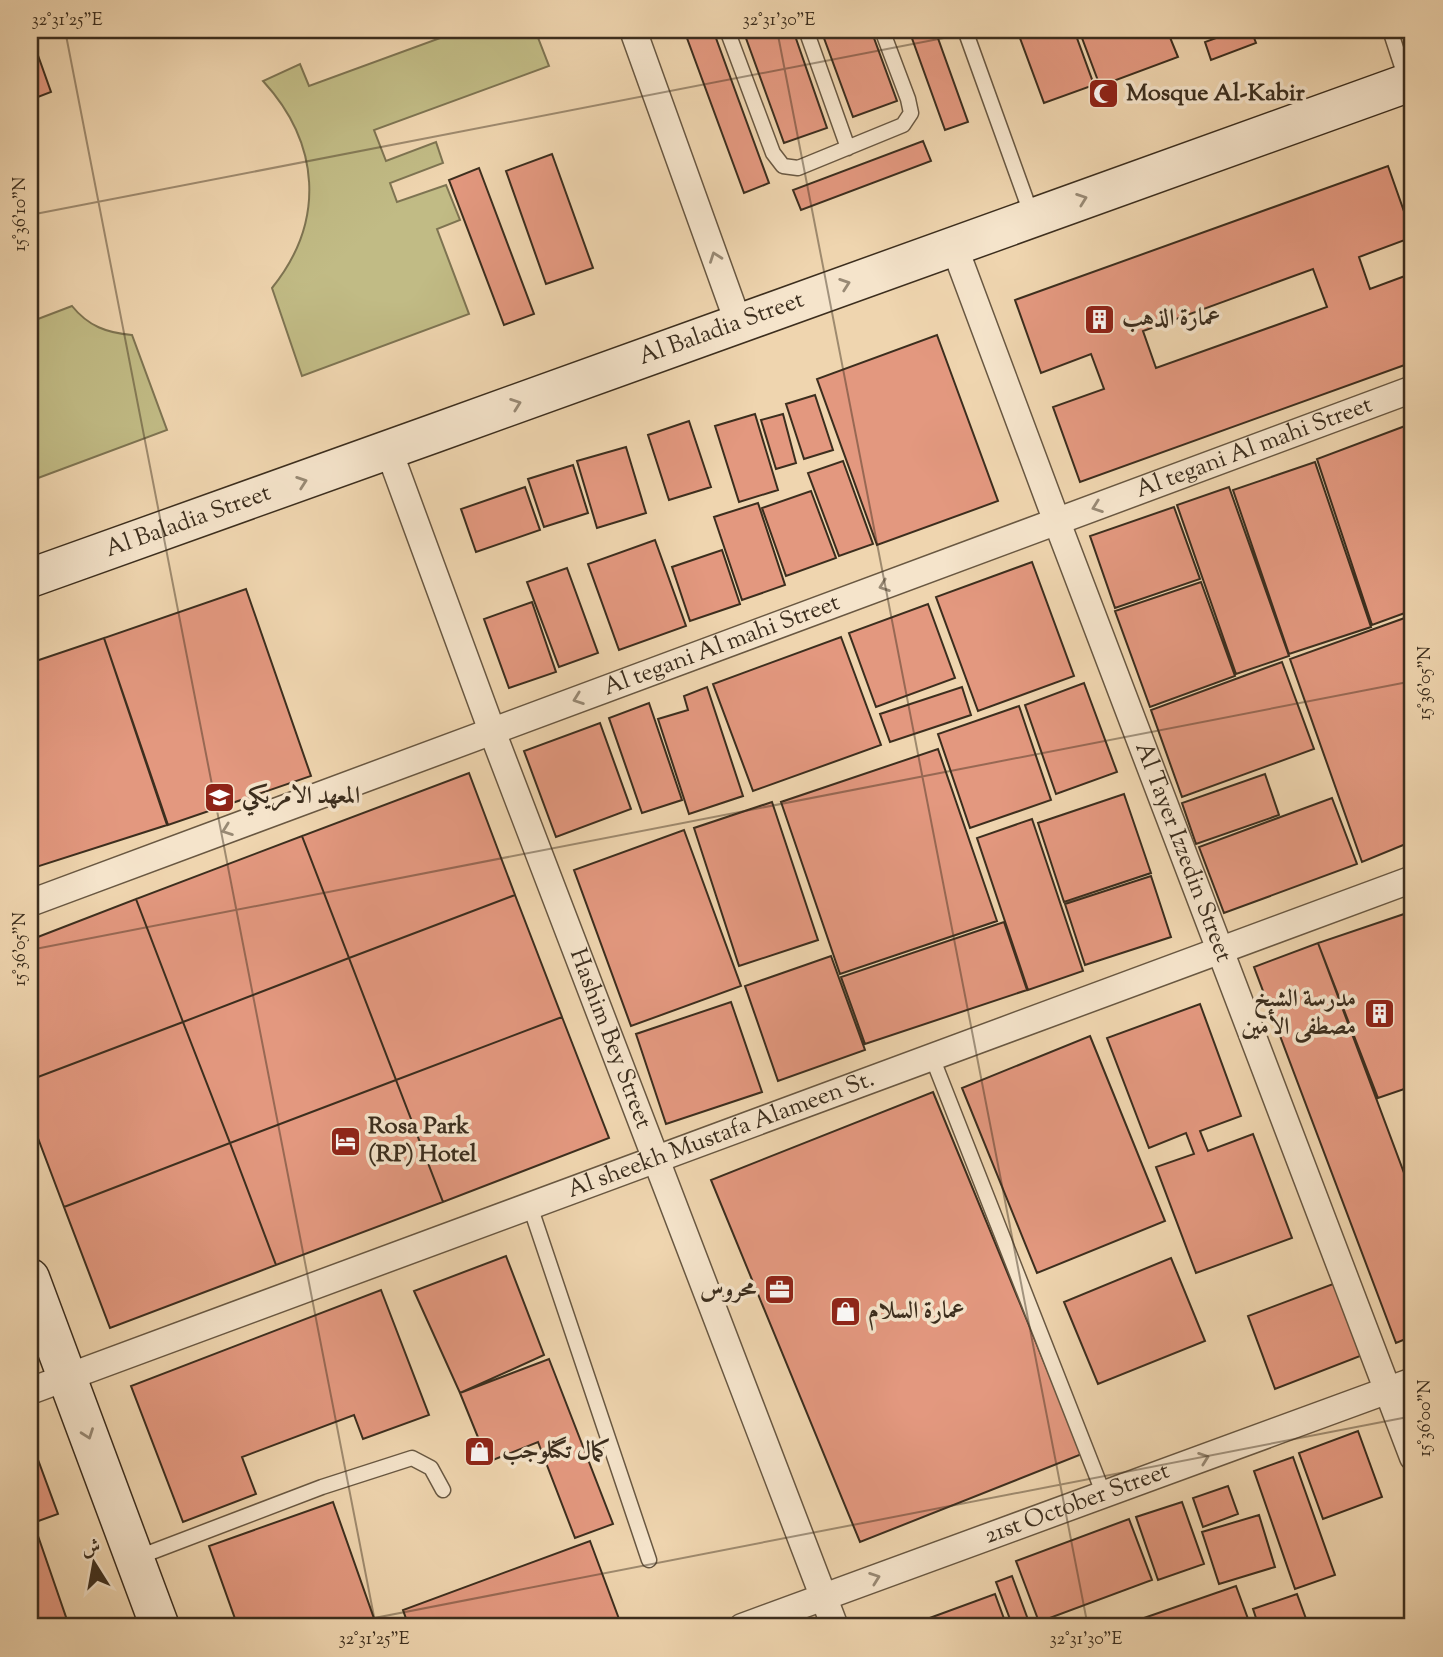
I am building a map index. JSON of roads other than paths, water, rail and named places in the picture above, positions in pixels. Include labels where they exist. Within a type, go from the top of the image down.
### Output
[{"type":"street","points":[[633,30],[738,322]]},
{"type":"street","name":"Al Baladia Street","points":[[30,578],[1033,217],[1411,87]]},
{"type":"street","name":"Al Tayer Izzedin Street","points":[[954,246],[1413,1457]]},
{"type":"street","name":"Al tegani Al mahi Street","points":[[30,904],[1413,389]]},
{"type":"street","name":"Hashim Bey Street","points":[[388,451],[654,1160],[835,1627]]},
{"type":"street","name":"Al sheekh Mustafa Alameen St.","points":[[30,1391],[1413,879]]},
{"type":"street","points":[[30,1278],[160,1627]]},
{"type":"street","name":"21st October Street","points":[[742,1627],[1413,1381]]},
{"type":"lane","points":[[727,30],[773,153],[783,166],[798,168],[903,125],[911,113],[882,30]]},
{"type":"lane","points":[[806,30],[848,148]]},
{"type":"lane","points":[[965,30],[1033,217]]},
{"type":"lane","points":[[1390,30],[1411,87]]},
{"type":"lane","points":[[932,1057],[1104,1494]]},
{"type":"lane","points":[[530,1206],[649,1560]]},
{"type":"lane","points":[[134,1558],[322,1487],[412,1458],[431,1468],[443,1490]]},
{"type":"place","name":"Mosque Al-Kabir","points":[[1103,94]]},
{"type":"place","name":"عمارة الذهب","points":[[1099,319]]},
{"type":"place","name":"المعهد الامريكي","points":[[219,797]]},
{"type":"place","name":"مدرسة الشيخ مصطفى الأمين","points":[[1379,1014]]},
{"type":"place","name":"Rosa Park (RP) Hotel","points":[[345,1141]]},
{"type":"place","name":"محروس","points":[[779,1290]]},
{"type":"place","name":"عمارة السلام","points":[[845,1312]]},
{"type":"place","name":"كمال تگنلوجب","points":[[479,1452]]}]
